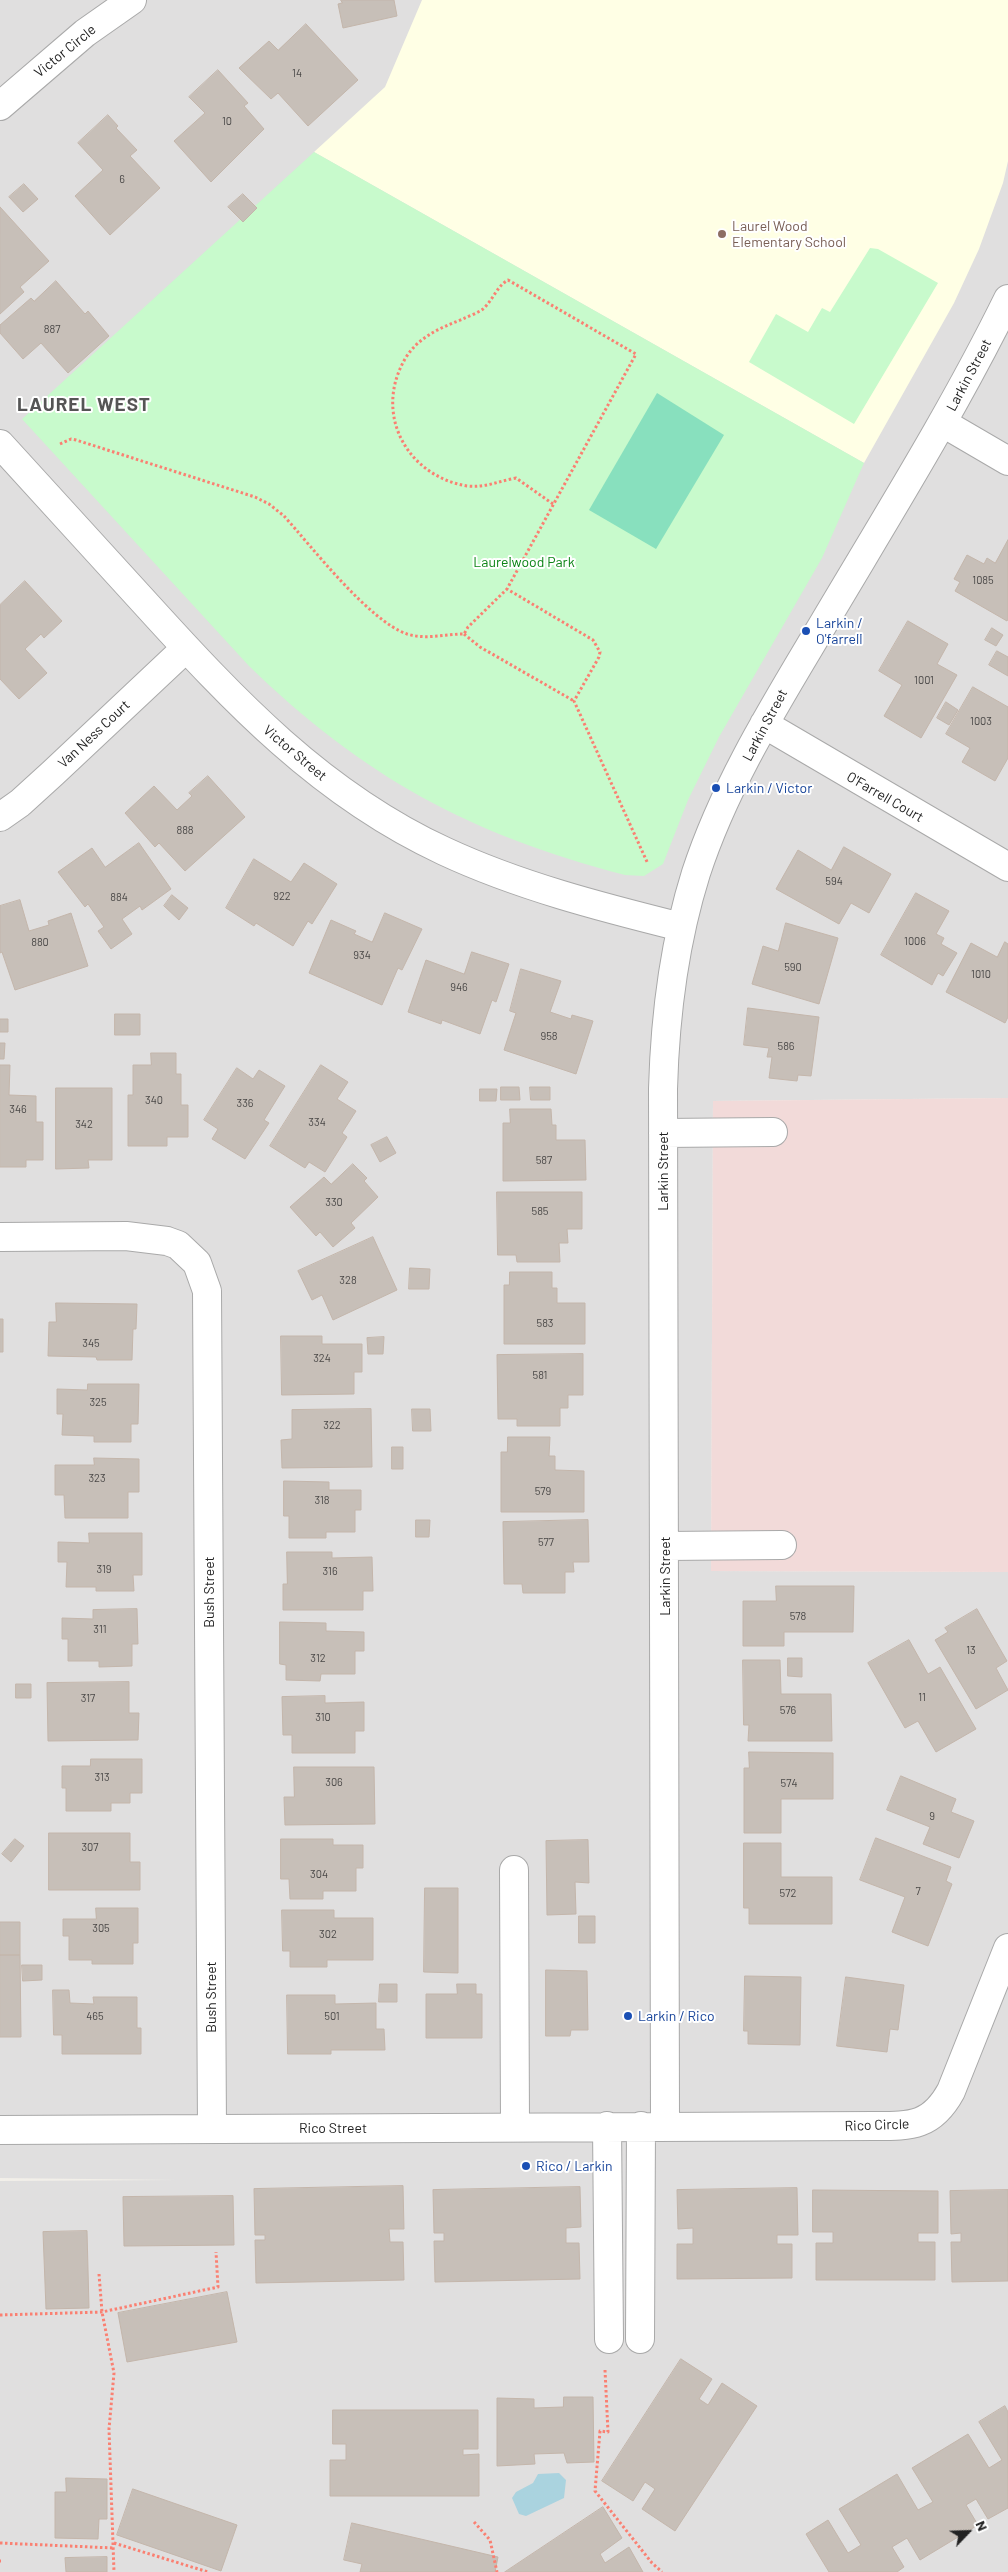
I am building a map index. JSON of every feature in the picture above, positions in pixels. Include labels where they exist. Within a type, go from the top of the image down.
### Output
[{"type":"street","name":"Victor Circle","points":[[0,106],[85,33],[132,0]]},
{"type":"street","name":"Larkin Street","points":[[640,2338],[653,2126],[666,1546],[663,1133],[667,1012],[681,927],[697,872],[714,827],[764,724],[943,423],[1008,299]]},
{"type":"street","points":[[943,423],[1008,461]]},
{"type":"street","name":"Victor Street","points":[[0,444],[186,648],[296,757],[326,780],[407,831],[443,851],[522,883],[626,914],[681,927]]},
{"type":"street","name":"Van Ness Court","points":[[0,817],[20,803],[186,648]]},
{"type":"street","name":"O'Farrell Court","points":[[764,724],[1008,867]]},
{"type":"street","points":[[663,1133],[774,1132]]},
{"type":"street","name":"Bush Street","points":[[0,1237],[157,1238],[178,1245],[188,1253],[203,1276],[207,1291],[212,2129]]},
{"type":"street","points":[[666,1546],[782,1546]]},
{"type":"street","points":[[514,1870],[515,2127]]},
{"type":"street","name":"Rico Circle","points":[[653,2126],[900,2126],[928,2119],[938,2112],[951,2091],[1008,1948]]},
{"type":"street","points":[[607,2126],[609,2339]]},
{"type":"street","name":"Rico Street","points":[[0,2130],[653,2126]]},
{"type":"path","points":[[464,634],[468,627],[507,589],[636,354],[508,280],[484,308],[435,330],[417,344],[405,358],[392,392],[394,423],[413,457],[436,476],[447,481],[480,487],[516,478],[553,504]]},
{"type":"path","points":[[60,444],[71,439],[76,440],[255,497],[270,504],[284,516],[373,613],[385,622],[409,634],[427,637],[464,634],[480,647],[574,701],[648,864]]},
{"type":"path","points":[[507,589],[593,640],[597,646],[599,657],[574,701]]},
{"type":"path","points":[[0,2315],[102,2312],[218,2287],[216,2252]]},
{"type":"path","points":[[99,2274],[102,2312],[114,2373],[110,2429],[114,2572]]},
{"type":"path","points":[[605,2368],[608,2432],[600,2431],[595,2491],[652,2563],[662,2572]]},
{"type":"path","points":[[474,2522],[490,2540],[497,2572]]},
{"type":"path","points":[[0,2543],[114,2548]]},
{"type":"path","points":[[114,2543],[208,2572]]},
{"type":"shaded area","points":[[0,0],[1008,0],[1008,1098],[713,1101],[711,1571],[1008,1572],[1008,2572],[0,2572],[0,2181],[177,2180],[0,2178]]},
{"type":"shaded area","name":"Laurel Wood Elementary School","points":[[422,0],[1008,0],[1008,161],[1003,183],[979,249],[954,303],[864,463],[314,152],[385,87]]},
{"type":"shaded area","points":[[1008,1098],[1008,1572],[711,1571],[713,1101]]},
{"type":"green space","name":"Laurelwood Park","points":[[314,152],[864,463],[822,558],[719,737],[688,800],[663,864],[644,876],[625,875],[569,859],[468,821],[422,797],[377,770],[334,740],[249,666],[22,419]]},
{"type":"green space","points":[[870,248],[878,249],[938,283],[854,424],[749,362],[776,314],[808,332],[822,308],[830,312]]},
{"type":"green space","points":[[657,393],[724,435],[656,549],[589,510]]},
{"type":"water","points":[[559,2473],[566,2480],[564,2498],[526,2516],[519,2514],[512,2498],[516,2492],[533,2483],[538,2474]]},
{"type":"building","points":[[341,0],[394,0],[397,16],[343,28],[338,4],[342,3]]},
{"type":"building","points":[[306,24],[358,80],[308,126],[278,93],[271,99],[239,68],[269,41],[278,50]]},
{"type":"building","points":[[218,70],[248,103],[244,106],[264,129],[211,182],[174,141],[205,113],[189,97]]},
{"type":"building","points":[[108,115],[118,126],[116,128],[137,150],[130,156],[160,188],[110,235],[75,196],[103,170],[78,143]]},
{"type":"building","points":[[24,184],[38,199],[23,212],[9,197]]},
{"type":"building","points":[[243,194],[257,208],[243,222],[228,207]]},
{"type":"building","points":[[0,207],[49,261],[20,287],[24,292],[0,314]]},
{"type":"building","points":[[56,281],[85,314],[88,311],[109,336],[68,373],[41,343],[23,359],[0,333],[0,325],[31,298],[34,301]]},
{"type":"building","points":[[1008,540],[1007,621],[955,591],[960,582],[954,579],[967,555],[984,564],[987,558],[995,563]]},
{"type":"building","points":[[25,581],[62,621],[44,638],[41,634],[25,649],[47,673],[19,699],[0,679],[0,605]]},
{"type":"building","points":[[908,621],[948,644],[937,664],[957,675],[921,738],[884,716],[902,685],[879,671]]},
{"type":"building","points":[[992,628],[1003,635],[996,646],[985,640]]},
{"type":"building","points":[[997,651],[1008,657],[1008,676],[989,665]]},
{"type":"building","points":[[973,687],[1008,707],[1008,758],[995,781],[962,762],[970,748],[946,734]]},
{"type":"building","points":[[946,702],[958,710],[949,725],[937,718]]},
{"type":"building","points":[[208,776],[245,817],[185,871],[159,843],[155,847],[125,813],[154,786],[177,810],[192,796],[189,793]]},
{"type":"building","points":[[139,843],[171,889],[142,910],[140,906],[122,919],[132,934],[111,949],[98,931],[104,927],[88,904],[85,907],[58,872],[92,848],[105,867]]},
{"type":"building","points":[[844,847],[891,874],[869,913],[851,903],[839,924],[776,889],[798,850],[831,870]]},
{"type":"building","points":[[254,859],[291,882],[304,863],[337,884],[312,924],[308,921],[293,946],[256,923],[254,926],[226,908]]},
{"type":"building","points":[[916,893],[949,911],[936,934],[944,938],[941,944],[957,953],[943,976],[938,973],[932,985],[881,955]]},
{"type":"building","points":[[172,895],[188,908],[179,920],[164,906]]},
{"type":"building","points":[[20,900],[29,931],[49,925],[48,921],[71,913],[88,966],[15,990],[2,952],[0,953],[0,906]]},
{"type":"building","points":[[385,913],[422,929],[402,970],[398,968],[382,1005],[309,973],[331,920],[356,931],[354,934],[372,942]]},
{"type":"building","points":[[786,923],[838,938],[819,1004],[752,984],[763,946],[778,951]]},
{"type":"building","points":[[1005,942],[1008,944],[1008,1017],[1005,1023],[946,992],[971,943],[997,957]]},
{"type":"building","points":[[472,952],[509,964],[496,1002],[492,1000],[480,1034],[442,1020],[441,1024],[408,1012],[426,960],[464,974]]},
{"type":"building","points":[[521,969],[561,981],[550,1012],[571,1019],[572,1015],[593,1021],[576,1074],[504,1050],[516,1013],[510,1011]]},
{"type":"building","points":[[748,1008],[819,1017],[811,1076],[798,1075],[797,1081],[769,1078],[772,1057],[767,1057],[769,1048],[744,1045]]},
{"type":"building","points":[[115,1014],[140,1014],[140,1035],[115,1035]]},
{"type":"building","points":[[0,1019],[8,1019],[8,1032],[0,1032]]},
{"type":"building","points":[[0,1043],[5,1043],[4,1059],[0,1059]]},
{"type":"building","points":[[151,1053],[176,1053],[176,1074],[181,1074],[181,1105],[188,1105],[188,1137],[167,1137],[167,1146],[128,1146],[128,1095],[133,1095],[133,1065],[151,1065]]},
{"type":"building","points":[[0,1065],[10,1065],[9,1095],[36,1096],[36,1122],[43,1122],[43,1160],[26,1160],[26,1167],[0,1167]]},
{"type":"building","points":[[321,1065],[348,1082],[337,1099],[356,1111],[342,1133],[347,1137],[325,1172],[309,1162],[305,1168],[270,1146]]},
{"type":"building","points":[[237,1068],[253,1079],[259,1070],[285,1086],[264,1120],[269,1123],[245,1159],[212,1139],[218,1129],[204,1120]]},
{"type":"building","points":[[501,1087],[519,1087],[520,1100],[501,1100]]},
{"type":"building","points":[[530,1087],[550,1087],[550,1100],[531,1100]]},
{"type":"building","points":[[56,1088],[112,1088],[112,1160],[88,1160],[89,1168],[56,1169]]},
{"type":"building","points":[[480,1089],[497,1089],[496,1101],[480,1101]]},
{"type":"building","points":[[510,1109],[551,1109],[552,1125],[556,1125],[556,1140],[585,1140],[586,1180],[503,1181],[503,1123],[510,1123]]},
{"type":"building","points":[[387,1137],[396,1153],[380,1162],[371,1145]]},
{"type":"building","points":[[353,1164],[367,1178],[364,1181],[378,1197],[351,1223],[355,1228],[333,1247],[320,1232],[316,1236],[290,1207],[324,1177],[331,1184]]},
{"type":"building","points":[[497,1192],[582,1192],[582,1229],[567,1229],[568,1243],[559,1243],[560,1262],[517,1262],[516,1255],[498,1255]]},
{"type":"building","points":[[373,1237],[397,1290],[333,1320],[322,1295],[312,1300],[298,1271]]},
{"type":"building","points":[[410,1268],[430,1269],[429,1289],[409,1289]]},
{"type":"building","points":[[510,1272],[552,1272],[552,1288],[557,1288],[557,1303],[585,1303],[585,1344],[504,1344],[504,1285],[509,1285]]},
{"type":"building","points":[[56,1303],[137,1304],[136,1329],[133,1329],[132,1360],[97,1360],[96,1357],[48,1356],[49,1322],[56,1322]]},
{"type":"building","points":[[0,1319],[3,1319],[3,1352],[0,1352]]},
{"type":"building","points":[[281,1336],[322,1336],[322,1344],[362,1344],[362,1372],[354,1372],[354,1394],[282,1395]]},
{"type":"building","points":[[384,1337],[383,1354],[368,1354],[367,1338]]},
{"type":"building","points":[[583,1354],[583,1395],[568,1395],[568,1408],[560,1408],[560,1426],[517,1426],[517,1419],[498,1419],[497,1355]]},
{"type":"building","points":[[88,1384],[139,1384],[138,1424],[131,1424],[131,1442],[94,1442],[94,1436],[62,1435],[63,1414],[57,1414],[57,1389],[87,1390]]},
{"type":"building","points":[[371,1409],[372,1467],[282,1468],[281,1440],[292,1439],[292,1410]]},
{"type":"building","points":[[412,1409],[430,1409],[431,1431],[413,1431]]},
{"type":"building","points":[[508,1437],[550,1437],[549,1456],[555,1456],[555,1470],[584,1471],[584,1512],[501,1512],[501,1452],[507,1452]]},
{"type":"building","points":[[392,1447],[403,1447],[403,1469],[392,1469]]},
{"type":"building","points":[[94,1458],[139,1459],[139,1492],[128,1492],[128,1518],[65,1518],[64,1495],[55,1495],[55,1465],[94,1465]]},
{"type":"building","points":[[284,1481],[329,1482],[329,1490],[361,1490],[361,1510],[355,1510],[355,1532],[326,1532],[326,1538],[289,1538],[289,1516],[284,1516]]},
{"type":"building","points":[[416,1520],[430,1520],[429,1537],[416,1537]]},
{"type":"building","points":[[588,1520],[589,1562],[573,1562],[574,1572],[565,1572],[565,1593],[523,1593],[522,1584],[504,1584],[503,1522]]},
{"type":"building","points":[[89,1533],[142,1533],[142,1575],[133,1575],[134,1591],[96,1591],[96,1587],[66,1587],[67,1562],[58,1562],[58,1542],[89,1543]]},
{"type":"building","points":[[287,1552],[332,1552],[332,1558],[372,1557],[373,1591],[363,1591],[363,1610],[283,1610],[283,1584],[287,1584]]},
{"type":"building","points":[[776,1586],[854,1586],[853,1632],[784,1632],[784,1646],[743,1646],[743,1601],[776,1601]]},
{"type":"building","points":[[137,1609],[138,1644],[132,1644],[132,1666],[99,1667],[99,1661],[68,1661],[68,1639],[62,1639],[62,1618],[93,1619],[93,1610]]},
{"type":"building","points":[[977,1609],[1007,1661],[996,1668],[1008,1690],[976,1709],[935,1640],[948,1632],[945,1628]]},
{"type":"building","points":[[280,1622],[326,1623],[326,1631],[364,1632],[364,1651],[355,1651],[355,1674],[321,1674],[320,1681],[286,1680],[286,1665],[280,1664]]},
{"type":"building","points":[[909,1640],[928,1674],[940,1667],[976,1729],[936,1752],[918,1721],[905,1728],[868,1663]]},
{"type":"building","points":[[788,1658],[802,1658],[802,1677],[788,1676]]},
{"type":"building","points":[[743,1660],[780,1660],[781,1694],[831,1694],[832,1741],[748,1741],[749,1725],[744,1725]]},
{"type":"building","points":[[129,1682],[129,1713],[139,1713],[138,1740],[48,1741],[47,1683]]},
{"type":"building","points":[[16,1684],[31,1684],[31,1698],[16,1698]]},
{"type":"building","points":[[325,1696],[325,1703],[364,1702],[364,1731],[355,1731],[355,1753],[292,1753],[292,1735],[283,1735],[282,1697]]},
{"type":"building","points":[[749,1752],[833,1753],[833,1799],[781,1799],[781,1833],[744,1833],[744,1768],[749,1768]]},
{"type":"building","points":[[91,1759],[142,1759],[142,1793],[130,1793],[130,1803],[111,1803],[111,1811],[66,1811],[66,1788],[62,1788],[62,1766],[90,1766]]},
{"type":"building","points":[[294,1767],[374,1767],[375,1824],[285,1825],[284,1797],[294,1797]]},
{"type":"building","points":[[901,1776],[956,1799],[951,1812],[974,1821],[959,1858],[923,1844],[930,1827],[887,1810]]},
{"type":"building","points":[[49,1833],[130,1833],[130,1862],[140,1862],[140,1890],[49,1890]]},
{"type":"building","points":[[876,1838],[951,1867],[946,1881],[952,1884],[928,1946],[892,1932],[905,1897],[860,1880]]},
{"type":"building","points":[[15,1839],[24,1846],[11,1862],[2,1854]]},
{"type":"building","points":[[281,1839],[333,1839],[333,1845],[363,1845],[363,1868],[356,1868],[356,1891],[323,1891],[323,1899],[290,1899],[289,1879],[281,1879]]},
{"type":"building","points":[[588,1840],[589,1883],[575,1882],[576,1914],[547,1915],[546,1841]]},
{"type":"building","points":[[744,1843],[781,1843],[781,1877],[832,1877],[832,1924],[749,1924],[749,1908],[744,1908]]},
{"type":"building","points":[[425,1888],[458,1888],[458,1973],[424,1972]]},
{"type":"building","points":[[96,1908],[138,1908],[138,1943],[133,1943],[133,1964],[92,1964],[92,1960],[69,1960],[69,1936],[63,1936],[63,1919],[96,1919]]},
{"type":"building","points":[[282,1910],[334,1910],[334,1918],[373,1918],[373,1960],[327,1960],[327,1967],[290,1967],[290,1951],[283,1951]]},
{"type":"building","points":[[579,1916],[595,1916],[595,1943],[579,1943]]},
{"type":"building","points":[[0,1922],[20,1922],[20,1955],[0,1955]]},
{"type":"building","points":[[0,1955],[20,1955],[21,2037],[0,2037]]},
{"type":"building","points":[[22,1965],[42,1965],[42,1980],[23,1981]]},
{"type":"building","points":[[546,1970],[587,1971],[588,2030],[571,2030],[570,2036],[546,2036]]},
{"type":"building","points":[[745,1976],[801,1977],[800,2045],[748,2044],[748,2031],[744,2031]]},
{"type":"building","points":[[846,1977],[904,1985],[898,2030],[890,2029],[887,2052],[837,2046]]},
{"type":"building","points":[[380,1984],[397,1984],[397,2002],[379,2002]]},
{"type":"building","points":[[457,1984],[476,1984],[476,1994],[482,1994],[482,2038],[426,2038],[426,1994],[457,1994]]},
{"type":"building","points":[[53,1990],[69,1990],[70,2003],[94,2004],[93,1997],[137,1997],[137,2028],[141,2028],[141,2054],[62,2054],[62,2035],[54,2035]]},
{"type":"building","points":[[287,1995],[335,1995],[335,2004],[376,2003],[376,2029],[384,2029],[385,2050],[331,2050],[331,2054],[288,2054]]},
{"type":"building","points":[[403,2186],[404,2229],[389,2229],[390,2242],[403,2242],[404,2280],[256,2283],[255,2240],[265,2240],[265,2235],[255,2235],[254,2189]]},
{"type":"building","points":[[580,2187],[581,2227],[566,2228],[566,2243],[579,2243],[580,2279],[435,2282],[434,2241],[444,2241],[444,2233],[434,2233],[433,2190]]},
{"type":"building","points":[[797,2188],[798,2235],[777,2235],[777,2244],[792,2244],[792,2278],[677,2279],[677,2244],[693,2244],[693,2228],[678,2229],[677,2190]]},
{"type":"building","points":[[813,2190],[938,2191],[938,2233],[918,2233],[918,2242],[935,2242],[935,2280],[816,2280],[816,2243],[833,2243],[833,2232],[813,2232]]},
{"type":"building","points":[[1008,2190],[1008,2281],[952,2282],[951,2242],[961,2242],[961,2233],[951,2234],[950,2191]]},
{"type":"building","points":[[233,2196],[234,2245],[124,2246],[123,2197]]},
{"type":"building","points":[[87,2231],[89,2308],[46,2309],[43,2232]]},
{"type":"building","points":[[227,2292],[237,2342],[127,2362],[118,2313]]},
{"type":"building","points":[[681,2359],[712,2379],[699,2399],[708,2405],[722,2383],[757,2406],[675,2531],[642,2509],[655,2489],[645,2482],[633,2501],[602,2481]]},
{"type":"building","points":[[564,2397],[593,2397],[594,2462],[567,2463],[564,2453],[534,2454],[535,2464],[497,2466],[497,2398],[534,2399],[534,2408],[563,2407]]},
{"type":"building","points":[[1005,2406],[1008,2412],[1008,2508],[988,2519],[976,2499],[966,2505],[978,2525],[920,2560],[907,2538],[892,2547],[904,2567],[897,2572],[829,2572],[806,2534],[828,2520],[848,2553],[861,2545],[839,2509],[897,2474],[918,2510],[933,2502],[912,2468],[968,2434],[989,2468],[1002,2460],[979,2422]]},
{"type":"building","points":[[333,2410],[478,2410],[478,2449],[463,2449],[463,2455],[479,2454],[479,2496],[330,2496],[330,2460],[346,2460],[346,2444],[333,2444]]},
{"type":"building","points":[[66,2478],[107,2479],[107,2519],[99,2519],[98,2539],[55,2538],[55,2492],[66,2492]]},
{"type":"building","points":[[133,2489],[237,2525],[221,2571],[117,2535]]},
{"type":"building","points":[[603,2507],[622,2538],[600,2554],[605,2563],[629,2547],[643,2572],[505,2572]]},
{"type":"building","points":[[352,2523],[498,2557],[495,2572],[360,2572],[362,2564],[344,2560]]},
{"type":"building","points":[[107,2557],[107,2572],[66,2572],[65,2558]]},
{"type":"place","name":"Laurel Wood Elementary School","points":[[722,234]]},
{"type":"place","name":"Larkin / O'farrell","points":[[806,631]]},
{"type":"place","name":"Larkin / Victor","points":[[716,788]]},
{"type":"place","name":"Larkin / Rico","points":[[628,2016]]},
{"type":"place","name":"Rico / Larkin","points":[[526,2166]]},
{"type":"district","name":"LAUREL WEST","points":[[84,405]]}]
